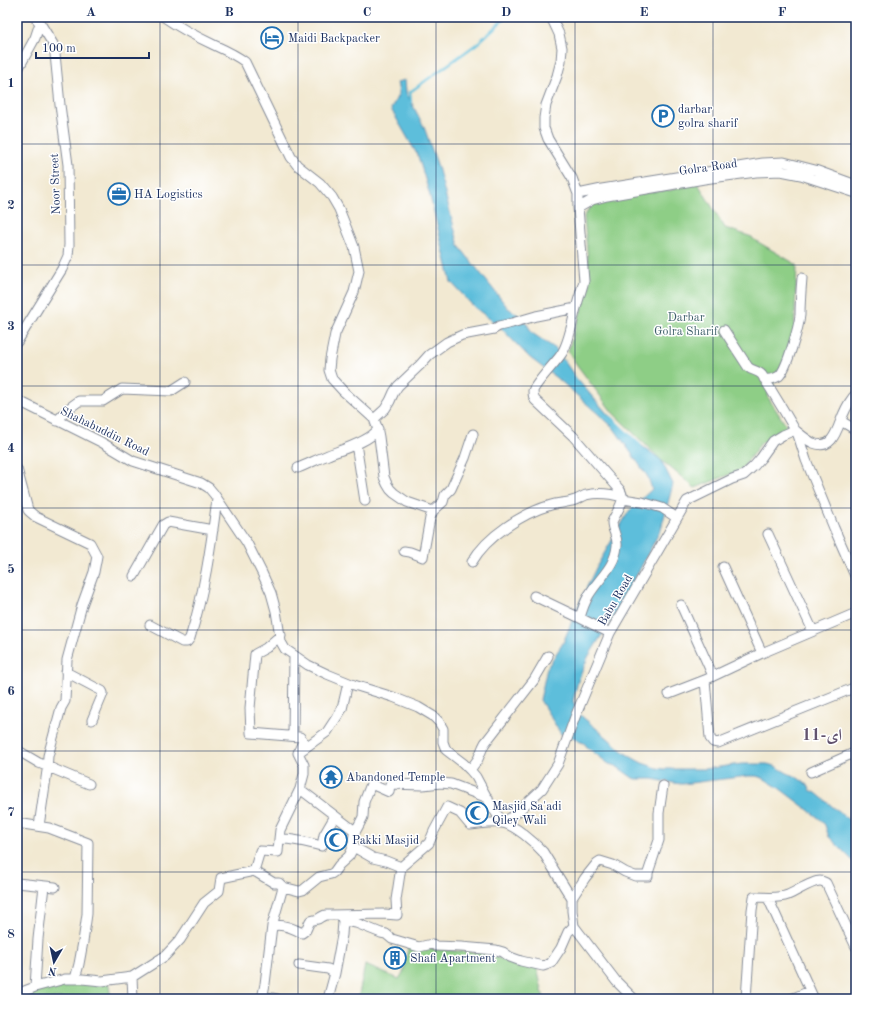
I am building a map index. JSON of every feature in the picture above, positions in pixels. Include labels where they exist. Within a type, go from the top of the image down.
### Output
[{"type":"street","points":[[164,17],[245,62],[291,157],[297,165],[320,183],[332,197],[339,209],[354,247],[359,271],[354,292],[335,334],[329,370],[332,379],[374,419],[378,429],[383,472],[387,484],[394,493],[407,502],[433,511]]},
{"type":"street","points":[[551,17],[559,34],[562,48],[561,61],[557,76],[546,105],[544,128],[548,139],[572,178],[578,194],[584,281],[565,349],[535,388],[533,397],[584,448],[620,490],[623,498],[612,522],[618,542],[615,556],[609,568],[588,596],[582,611],[583,619]]},
{"type":"street","points":[[17,71],[35,38],[37,20]]},
{"type":"street","name":"Noor Street","points":[[17,342],[62,269],[68,256],[68,165],[55,54],[53,44],[37,20]]},
{"type":"street","name":"Golra Road","points":[[578,194],[763,163],[784,162],[815,170],[856,185]]},
{"type":"street","name":"Golra Road","points":[[578,208],[592,200],[607,196],[704,179],[756,172],[782,172],[801,175],[856,193]]},
{"type":"street","points":[[764,379],[771,380],[780,375],[784,368],[796,335],[799,320],[802,278]]},
{"type":"street","points":[[374,419],[388,405],[396,389],[435,349],[447,342],[462,335],[494,330],[499,326],[524,319],[576,308]]},
{"type":"street","points":[[724,330],[748,367],[760,372],[798,435],[812,474],[856,578]]},
{"type":"street","points":[[58,421],[68,409],[79,400],[103,401],[122,389],[171,391],[185,382]]},
{"type":"street","points":[[795,430],[812,443],[820,445],[830,442],[837,432],[852,397],[856,394]]},
{"type":"street","name":"Shahabuddin Road","points":[[17,400],[101,442],[132,461],[201,483],[209,488],[247,543],[262,573],[271,593],[281,635],[281,642],[285,649],[308,665],[326,674],[348,683],[401,700],[418,707],[433,716],[443,729],[443,742],[446,750],[476,777],[503,823]]},
{"type":"street","points":[[841,421],[856,430]]},
{"type":"street","points":[[298,468],[356,444],[374,434],[378,429]]},
{"type":"street","name":"Babu Road","points":[[503,823],[513,816],[542,789],[558,764],[575,716],[610,633],[687,501],[732,479],[744,475],[761,458],[772,441],[795,430]]},
{"type":"street","points":[[404,550],[423,557],[430,518],[433,511],[443,502],[445,495],[451,489],[466,458],[473,434]]},
{"type":"street","points":[[356,444],[365,501]]},
{"type":"street","points":[[17,469],[30,512],[36,517],[90,543],[97,556],[94,572],[82,605],[67,660],[65,701],[61,708],[48,756],[39,826]]},
{"type":"street","points":[[472,562],[488,541],[513,523],[550,505],[572,501],[587,495],[608,494],[642,502],[662,508],[676,518]]},
{"type":"street","points":[[150,625],[182,642],[187,642],[190,638],[200,603],[218,499]]},
{"type":"street","points":[[134,576],[163,525],[166,523],[168,522],[213,530]]},
{"type":"street","points":[[768,534],[812,632]]},
{"type":"street","points":[[723,567],[762,653]]},
{"type":"street","points":[[534,596],[610,633]]},
{"type":"street","points":[[682,605],[709,678],[710,738],[713,742],[718,742],[856,687]]},
{"type":"street","points":[[669,694],[709,678],[762,653],[856,613]]},
{"type":"street","points":[[254,871],[260,851],[278,852],[280,830],[300,789],[305,771],[304,765],[298,753],[303,741],[300,737],[250,733],[250,708],[255,654],[266,648],[281,635]]},
{"type":"street","points":[[293,736],[294,656]]},
{"type":"street","points":[[470,770],[478,759],[485,743],[534,680],[548,656]]},
{"type":"street","points":[[66,672],[102,691],[102,696],[92,720]]},
{"type":"street","points":[[298,753],[327,732],[342,709],[348,683]]},
{"type":"street","points":[[17,750],[47,766],[89,784]]},
{"type":"street","points":[[811,772],[856,752]]},
{"type":"street","points":[[19,993],[65,979],[102,981],[132,977],[165,956],[180,940],[204,903],[218,891],[221,878],[254,871],[283,887],[299,891],[303,890],[319,878],[330,874],[349,856],[352,850],[354,834],[363,816],[364,802],[371,784],[389,792],[390,784],[423,785],[441,782],[451,784],[488,798]]},
{"type":"street","points":[[634,999],[616,981],[574,926],[572,899],[584,878],[597,863],[600,862],[613,864],[625,872],[635,876],[648,876],[659,840],[659,812],[663,786]]},
{"type":"street","points":[[300,789],[355,831]]},
{"type":"street","points":[[272,926],[284,926],[302,933],[306,930],[310,921],[318,919],[321,916],[397,915],[396,900],[401,867],[429,842],[447,807],[460,813],[470,825],[503,823],[530,839],[543,852],[572,899]]},
{"type":"street","points":[[279,839],[302,841],[322,846],[324,835],[335,816]]},
{"type":"street","points":[[17,823],[39,826],[60,832],[88,843],[87,914],[79,964],[75,979]]},
{"type":"street","points":[[352,846],[373,858],[401,867]]},
{"type":"street","points":[[746,999],[754,897],[772,898],[788,895],[813,883],[820,881],[826,883],[853,934],[856,947]]},
{"type":"street","points":[[17,883],[55,887]]},
{"type":"street","points":[[35,987],[38,939],[44,886]]},
{"type":"street","points":[[277,999],[262,998],[272,926],[283,887]]},
{"type":"street","points":[[768,898],[812,995],[791,999]]},
{"type":"street","points":[[328,999],[335,973],[343,921],[341,915],[332,915]]},
{"type":"street","points":[[343,921],[356,923],[386,934],[392,939],[419,947],[432,944],[436,946],[490,949],[500,951],[521,961],[543,966],[551,963],[561,948],[568,932],[574,926]]},
{"type":"street","points":[[299,965],[328,969],[335,973]]},
{"type":"street","points":[[132,977],[133,999]]},
{"type":"green space","name":"Darbar Golra Sharif","points":[[697,182],[725,228],[752,237],[797,265],[794,336],[777,378],[767,396],[789,430],[761,443],[741,470],[695,488],[661,460],[613,413],[568,351],[590,283],[584,216],[593,204],[622,195],[672,190]]},
{"type":"green space","points":[[408,947],[481,953],[537,968],[544,999],[358,999],[365,965],[399,979],[404,971]]},
{"type":"green space","points":[[84,981],[107,983],[109,985],[111,999],[26,999],[22,992],[46,989]]},
{"type":"water","points":[[405,80],[406,92],[424,127],[438,167],[459,246],[508,308],[524,319],[532,333],[556,349],[576,378],[612,419],[638,443],[661,460],[673,484],[661,529],[622,603],[588,657],[578,681],[573,701],[579,714],[631,757],[642,763],[657,768],[704,769],[742,764],[767,764],[775,766],[795,776],[809,786],[810,790],[816,793],[856,826],[856,864],[829,837],[825,825],[820,819],[779,788],[763,778],[748,776],[682,784],[652,779],[633,778],[616,766],[609,764],[588,748],[584,743],[572,737],[561,734],[540,700],[547,668],[563,643],[581,599],[598,564],[629,511],[652,489],[648,477],[613,427],[563,383],[529,357],[499,326],[474,307],[451,282],[429,192],[418,156],[391,109],[399,93],[397,82]]},
{"type":"waterway","points":[[411,103],[410,92],[478,43],[506,17]]},
{"type":"waterway","points":[[610,417],[640,445]]},
{"type":"place","name":"Maidi Backpacker","points":[[272,38]]},
{"type":"place","name":"darbar golra sharif","points":[[663,116]]},
{"type":"place","name":"HA Logistics","points":[[119,194]]},
{"type":"place","name":"Abandoned Temple","points":[[331,777]]},
{"type":"place","name":"Masjid Sa'adi Qiley Wali","points":[[477,813]]},
{"type":"place","name":"Pakki Masjid","points":[[336,840]]},
{"type":"place","name":"Shafi Apartment","points":[[395,958]]},
{"type":"district","name":"ای-11","points":[[822,734]]}]
